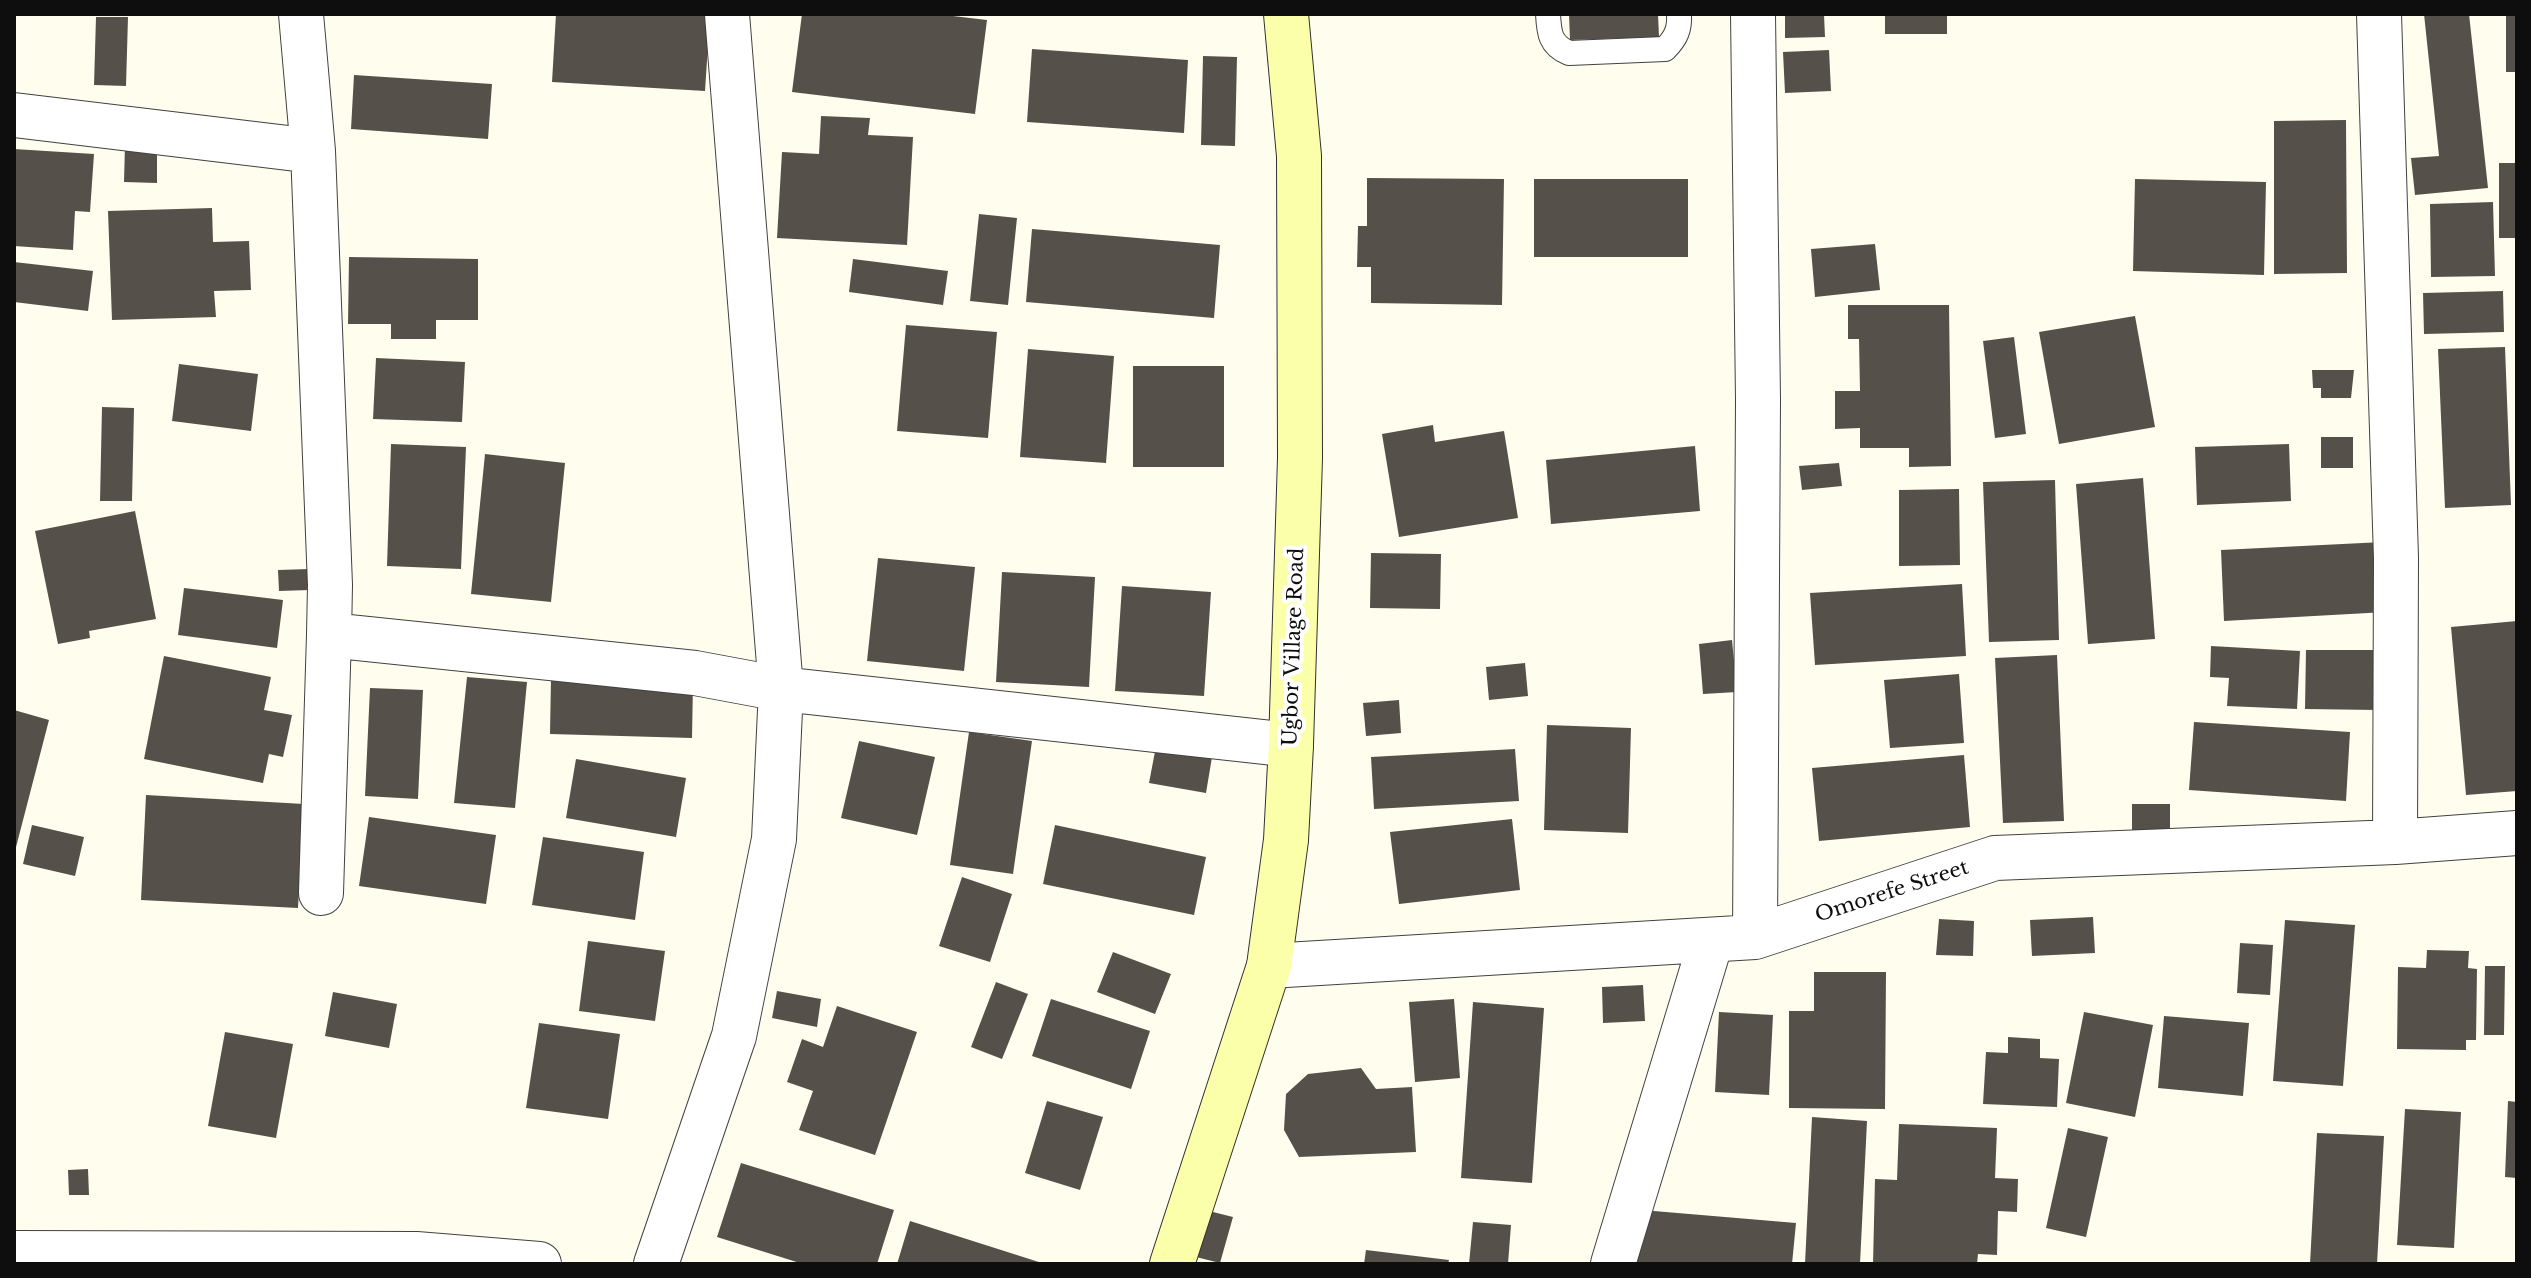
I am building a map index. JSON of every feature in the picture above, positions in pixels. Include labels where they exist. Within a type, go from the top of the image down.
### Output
[{"type":"street","points":[[301,14],[313,151],[330,585],[321,893]]},
{"type":"street","points":[[656,1264],[734,1036],[774,839],[781,689],[727,14]]},
{"type":"street","name":"Ugbor Village Road","points":[[1172,1264],[1269,966],[1286,840],[1300,458],[1299,171],[1286,14]]},
{"type":"street","points":[[1753,14],[1758,400],[1755,937]]},
{"type":"street","points":[[2379,14],[2396,558],[2395,842]]},
{"type":"street","points":[[14,115],[313,151]]},
{"type":"street","points":[[329,635],[695,673],[781,689],[1291,745]]},
{"type":"street","name":"Omorefe Street","points":[[1269,966],[1755,937],[1995,858],[2395,842],[2517,833]]},
{"type":"street","points":[[1613,1264],[1711,941]]},
{"type":"street","points":[[14,1253],[416,1254],[539,1264]]},
{"type":"lane","points":[[1548,14],[1549,35],[1558,48],[1569,53],[1665,49],[1675,39],[1680,24],[1679,14]]},
{"type":"building","points":[[556,14],[710,14],[705,91],[552,82]]},
{"type":"building","points":[[802,14],[936,14],[987,20],[975,114],[792,92]]},
{"type":"building","points":[[1569,14],[1658,14],[1659,37],[1570,40]]},
{"type":"building","points":[[1785,14],[1824,14],[1825,37],[1785,38]]},
{"type":"building","points":[[1885,14],[1947,14],[1947,34],[1885,34]]},
{"type":"building","points":[[2424,14],[2469,14],[2488,188],[2415,195],[2411,158],[2439,156]]},
{"type":"building","points":[[2506,14],[2517,14],[2517,72],[2506,72]]},
{"type":"building","points":[[96,17],[128,17],[126,86],[94,85]]},
{"type":"building","points":[[1032,49],[1188,60],[1184,133],[1027,122]]},
{"type":"building","points":[[1829,50],[1831,91],[1785,93],[1783,52]]},
{"type":"building","points":[[1203,56],[1237,57],[1235,146],[1201,145]]},
{"type":"building","points":[[354,75],[492,84],[488,139],[351,129]]},
{"type":"building","points":[[821,116],[870,118],[868,135],[913,137],[907,245],[777,238],[782,152],[819,154]]},
{"type":"building","points":[[2346,120],[2347,273],[2274,274],[2274,121]]},
{"type":"building","points":[[125,144],[157,145],[157,183],[124,182]]},
{"type":"building","points":[[14,149],[94,154],[90,212],[75,211],[73,250],[14,246]]},
{"type":"building","points":[[2499,163],[2517,163],[2517,238],[2499,238]]},
{"type":"building","points":[[1367,178],[1504,179],[1502,305],[1371,303],[1371,267],[1357,267],[1358,226],[1367,226]]},
{"type":"building","points":[[1534,179],[1688,179],[1688,257],[1534,257]]},
{"type":"building","points":[[2135,179],[2266,182],[2264,275],[2133,271]]},
{"type":"building","points":[[2493,202],[2495,276],[2431,277],[2430,204]]},
{"type":"building","points":[[212,208],[213,242],[249,241],[251,290],[214,291],[216,317],[112,320],[108,211]]},
{"type":"building","points":[[979,214],[1017,218],[1008,305],[970,301]]},
{"type":"building","points":[[1032,229],[1220,245],[1214,318],[1026,302]]},
{"type":"building","points":[[1875,244],[1880,290],[1815,297],[1811,249]]},
{"type":"building","points":[[349,257],[478,259],[478,320],[436,320],[436,339],[391,339],[391,324],[348,324]]},
{"type":"building","points":[[853,259],[948,271],[943,305],[849,292]]},
{"type":"building","points":[[14,262],[93,271],[88,311],[14,302]]},
{"type":"building","points":[[2503,291],[2504,332],[2424,334],[2423,293]]},
{"type":"building","points":[[1848,305],[1949,305],[1951,466],[1909,467],[1909,448],[1860,448],[1860,428],[1835,429],[1835,391],[1860,391],[1859,339],[1848,339]]},
{"type":"building","points":[[2135,316],[2155,427],[2059,444],[2039,332]]},
{"type":"building","points":[[906,325],[997,332],[988,438],[897,431]]},
{"type":"building","points":[[2014,337],[2026,434],[1995,438],[1983,341]]},
{"type":"building","points":[[2505,347],[2511,505],[2445,508],[2438,349]]},
{"type":"building","points":[[1028,349],[1114,356],[1106,463],[1020,457]]},
{"type":"building","points":[[376,358],[465,362],[462,422],[373,419]]},
{"type":"building","points":[[179,364],[258,374],[251,431],[172,421]]},
{"type":"building","points":[[1133,366],[1224,366],[1224,467],[1133,467]]},
{"type":"building","points":[[2312,370],[2354,370],[2351,398],[2321,398],[2321,388],[2313,388]]},
{"type":"building","points":[[102,407],[134,408],[132,501],[100,501]]},
{"type":"building","points":[[1433,425],[1435,442],[1504,431],[1518,518],[1399,537],[1382,434]]},
{"type":"building","points":[[2321,437],[2353,437],[2353,468],[2321,468]]},
{"type":"building","points":[[391,444],[466,447],[461,569],[387,566]]},
{"type":"building","points":[[2289,444],[2291,501],[2197,505],[2195,447]]},
{"type":"building","points":[[1695,446],[1700,511],[1551,524],[1546,460]]},
{"type":"building","points":[[485,454],[565,463],[551,602],[471,594]]},
{"type":"building","points":[[1839,463],[1842,486],[1802,490],[1799,466]]},
{"type":"building","points":[[2143,478],[2155,639],[2088,644],[2076,484]]},
{"type":"building","points":[[2055,480],[2059,640],[1989,642],[1983,482]]},
{"type":"building","points":[[1959,489],[1960,565],[1899,566],[1899,490]]},
{"type":"building","points":[[135,511],[156,619],[89,631],[90,638],[58,644],[35,531]]},
{"type":"building","points":[[2383,542],[2386,612],[2224,621],[2221,550]]},
{"type":"building","points":[[1371,553],[1441,554],[1440,609],[1370,608]]},
{"type":"building","points":[[878,558],[975,567],[964,671],[867,661]]},
{"type":"building","points":[[309,569],[310,590],[279,591],[278,570]]},
{"type":"building","points":[[1002,572],[1095,577],[1089,687],[996,682]]},
{"type":"building","points":[[1962,584],[1966,656],[1815,665],[1810,593]]},
{"type":"building","points":[[1122,586],[1211,592],[1204,696],[1115,691]]},
{"type":"building","points":[[184,588],[283,600],[277,648],[178,635]]},
{"type":"building","points":[[2517,621],[2517,791],[2466,795],[2451,627]]},
{"type":"building","points":[[1732,640],[1737,692],[1703,694],[1699,644]]},
{"type":"building","points":[[2211,646],[2300,651],[2297,709],[2227,706],[2229,678],[2210,677]]},
{"type":"building","points":[[2306,650],[2378,650],[2377,710],[2305,709]]},
{"type":"building","points":[[2057,655],[2064,821],[2003,823],[1995,658]]},
{"type":"building","points":[[164,656],[271,677],[264,710],[292,715],[283,757],[269,754],[263,783],[144,759]]},
{"type":"building","points":[[1525,663],[1528,696],[1489,700],[1486,667]]},
{"type":"building","points":[[1959,674],[1964,743],[1890,748],[1884,680]]},
{"type":"building","points":[[467,677],[527,682],[515,808],[454,803]]},
{"type":"building","points":[[551,678],[693,682],[692,738],[550,734]]},
{"type":"building","points":[[370,688],[423,690],[418,799],[365,796]]},
{"type":"building","points":[[1399,700],[1401,733],[1366,736],[1363,703]]},
{"type":"building","points":[[14,710],[49,720],[15,851],[14,851]]},
{"type":"building","points":[[2194,722],[2350,732],[2346,801],[2189,790]]},
{"type":"building","points":[[1547,725],[1631,728],[1628,833],[1544,830]]},
{"type":"building","points":[[969,732],[1032,741],[1013,874],[950,865]]},
{"type":"building","points":[[859,741],[935,757],[917,835],[841,818]]},
{"type":"building","points":[[1157,741],[1213,751],[1206,793],[1149,783]]},
{"type":"building","points":[[1515,749],[1519,801],[1374,809],[1371,757]]},
{"type":"building","points":[[1964,755],[1970,827],[1819,841],[1812,768]]},
{"type":"building","points":[[576,759],[686,778],[676,837],[566,818]]},
{"type":"building","points":[[146,795],[304,804],[298,908],[141,900]]},
{"type":"building","points":[[2132,804],[2170,804],[2170,831],[2132,831]]},
{"type":"building","points":[[369,817],[496,835],[486,904],[359,886]]},
{"type":"building","points":[[1512,819],[1520,890],[1399,904],[1390,832]]},
{"type":"building","points":[[32,825],[84,837],[75,876],[23,864]]},
{"type":"building","points":[[1055,825],[1206,857],[1194,915],[1043,884]]},
{"type":"building","points":[[543,837],[644,852],[635,920],[532,905]]},
{"type":"building","points":[[962,877],[1012,894],[990,962],[939,946]]},
{"type":"building","points":[[2093,917],[2095,953],[2032,956],[2030,920]]},
{"type":"building","points":[[1939,919],[1974,921],[1973,956],[1936,955]]},
{"type":"building","points":[[2285,920],[2355,925],[2343,1086],[2273,1081]]},
{"type":"building","points":[[588,941],[665,951],[655,1021],[579,1011]]},
{"type":"building","points":[[2240,943],[2273,945],[2270,995],[2237,993]]},
{"type":"building","points":[[2427,950],[2469,951],[2468,968],[2477,969],[2476,1040],[2466,1040],[2466,1050],[2397,1049],[2398,967],[2426,968]]},
{"type":"building","points":[[1113,952],[1171,974],[1155,1014],[1097,992]]},
{"type":"building","points":[[2485,966],[2505,966],[2504,1035],[2484,1035]]},
{"type":"building","points":[[1814,972],[1886,972],[1885,1109],[1789,1108],[1789,1011],[1814,1011]]},
{"type":"building","points":[[996,982],[1028,994],[1002,1059],[971,1047]]},
{"type":"building","points":[[1643,985],[1645,1021],[1603,1023],[1602,987]]},
{"type":"building","points":[[777,991],[821,999],[817,1027],[772,1018]]},
{"type":"building","points":[[333,992],[397,1004],[389,1048],[325,1036]]},
{"type":"building","points":[[1051,999],[1150,1031],[1131,1089],[1032,1056]]},
{"type":"building","points":[[1454,999],[1460,1078],[1415,1082],[1409,1002]]},
{"type":"building","points":[[1473,1002],[1544,1008],[1532,1183],[1461,1178]]},
{"type":"building","points":[[837,1006],[917,1032],[875,1155],[799,1130],[813,1091],[787,1082],[802,1039],[823,1047]]},
{"type":"building","points":[[1719,1012],[1773,1015],[1769,1095],[1715,1092]]},
{"type":"building","points":[[2084,1012],[2153,1025],[2135,1117],[2066,1103]]},
{"type":"building","points":[[2164,1016],[2249,1023],[2243,1096],[2158,1088]]},
{"type":"building","points":[[539,1023],[620,1034],[608,1119],[526,1108]]},
{"type":"building","points":[[225,1032],[293,1044],[276,1138],[208,1126]]},
{"type":"building","points":[[2008,1037],[2040,1039],[2040,1058],[2059,1059],[2057,1107],[1983,1104],[1986,1052],[2008,1053]]},
{"type":"building","points":[[1361,1068],[1376,1089],[1412,1087],[1416,1152],[1299,1157],[1284,1130],[1286,1094],[1308,1074]]},
{"type":"building","points":[[1047,1101],[1103,1117],[1080,1190],[1025,1173]]},
{"type":"building","points":[[2508,1101],[2517,1102],[2517,1178],[2505,1177]]},
{"type":"building","points":[[2405,1109],[2461,1112],[2454,1248],[2397,1245]]},
{"type":"building","points":[[1812,1117],[1867,1121],[1860,1264],[1805,1264]]},
{"type":"building","points":[[1899,1124],[1997,1128],[1995,1178],[2018,1179],[2017,1212],[1998,1211],[1997,1255],[1978,1254],[1977,1264],[1873,1264],[1875,1179],[1897,1180]]},
{"type":"building","points":[[2068,1128],[2108,1137],[2086,1237],[2046,1228]]},
{"type":"building","points":[[2317,1133],[2384,1136],[2377,1264],[2310,1264]]},
{"type":"building","points":[[741,1163],[894,1210],[877,1264],[803,1264],[717,1237]]},
{"type":"building","points":[[88,1169],[89,1195],[69,1195],[68,1170]]},
{"type":"building","points":[[1205,1210],[1233,1217],[1220,1263],[1192,1256]]},
{"type":"building","points":[[1642,1210],[1796,1223],[1792,1264],[1637,1264]]},
{"type":"building","points":[[910,1221],[1042,1263],[1042,1264],[897,1264]]},
{"type":"building","points":[[1473,1222],[1511,1225],[1508,1264],[1469,1264]]},
{"type":"building","points":[[1366,1250],[1449,1260],[1448,1264],[1364,1264]]}]
